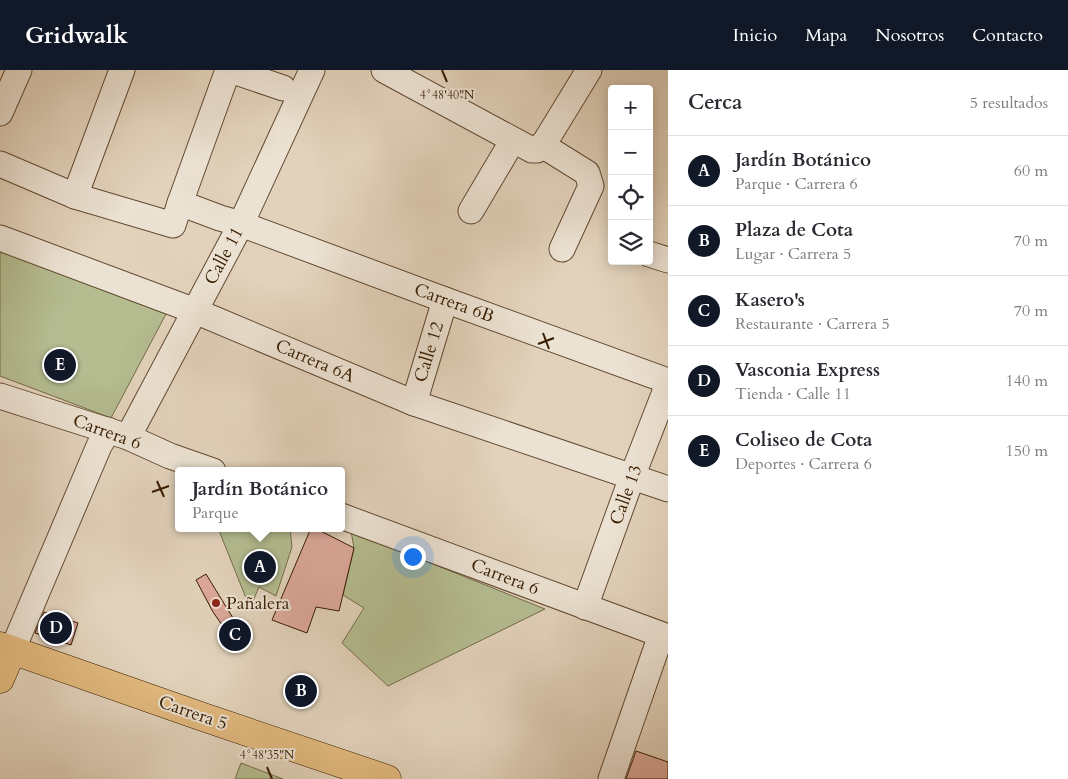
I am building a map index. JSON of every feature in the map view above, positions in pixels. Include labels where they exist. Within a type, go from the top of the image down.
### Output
[{"type":"main road","name":"Calle 11","points":[[0,679],[6,648]]},
{"type":"main road","name":"Carrera 5","points":[[6,648],[387,779]]},
{"type":"street","points":[[0,113],[20,70]]},
{"type":"street","points":[[75,196],[122,70]]},
{"type":"street","points":[[0,164],[75,196],[173,225],[229,70],[283,88]]},
{"type":"street","name":"Calle 11","points":[[6,648],[99,446],[118,434],[194,311],[241,224],[312,70]]},
{"type":"street","points":[[384,70],[532,150],[540,148],[545,142],[589,70]]},
{"type":"street","points":[[471,211],[513,140]]},
{"type":"street","points":[[540,148],[587,173],[591,186],[562,249]]},
{"type":"street","name":"Carrera 6B","points":[[180,203],[668,383]]},
{"type":"street","name":"Carrera 6A","points":[[0,238],[194,311],[414,403],[668,489]]},
{"type":"street","points":[[653,255],[668,260]]},
{"type":"street","name":"Calle 12","points":[[414,403],[445,300]]},
{"type":"street","name":"Calle 13","points":[[585,607],[668,383]]},
{"type":"street","name":"Carrera 6","points":[[0,396],[118,434],[202,467]]},
{"type":"street","name":"Carrera 6","points":[[345,517],[665,636]]},
{"type":"street","points":[[611,779],[665,636]]},
{"type":"green space","points":[[0,250],[166,314],[111,418],[0,376]]},
{"type":"green space","points":[[351,531],[545,609],[388,686],[342,643],[364,608],[343,595],[354,548]]},
{"type":"green space","points":[[220,532],[290,532],[292,547],[276,596],[259,587],[250,608]]},
{"type":"green space","points":[[241,763],[283,779],[235,779]]},
{"type":"building","points":[[309,532],[323,532],[354,548],[339,611],[316,607],[307,633],[272,620]]},
{"type":"building","points":[[206,574],[244,636],[234,642],[213,612],[196,580]]},
{"type":"building","points":[[44,612],[78,623],[71,645],[35,633]]},
{"type":"building","points":[[636,751],[668,762],[668,779],[626,779]]},
{"type":"place","name":"Coliseo de Cota","points":[[60,365]]},
{"type":"place","name":"Jardín Botánico","points":[[260,567]]},
{"type":"place","name":"Pañalera","points":[[216,603]]},
{"type":"place","name":"Vasconia Express","points":[[56,628]]},
{"type":"place","name":"Kasero's","points":[[235,635]]},
{"type":"place","name":"Plaza de Cota","points":[[301,691]]}]
